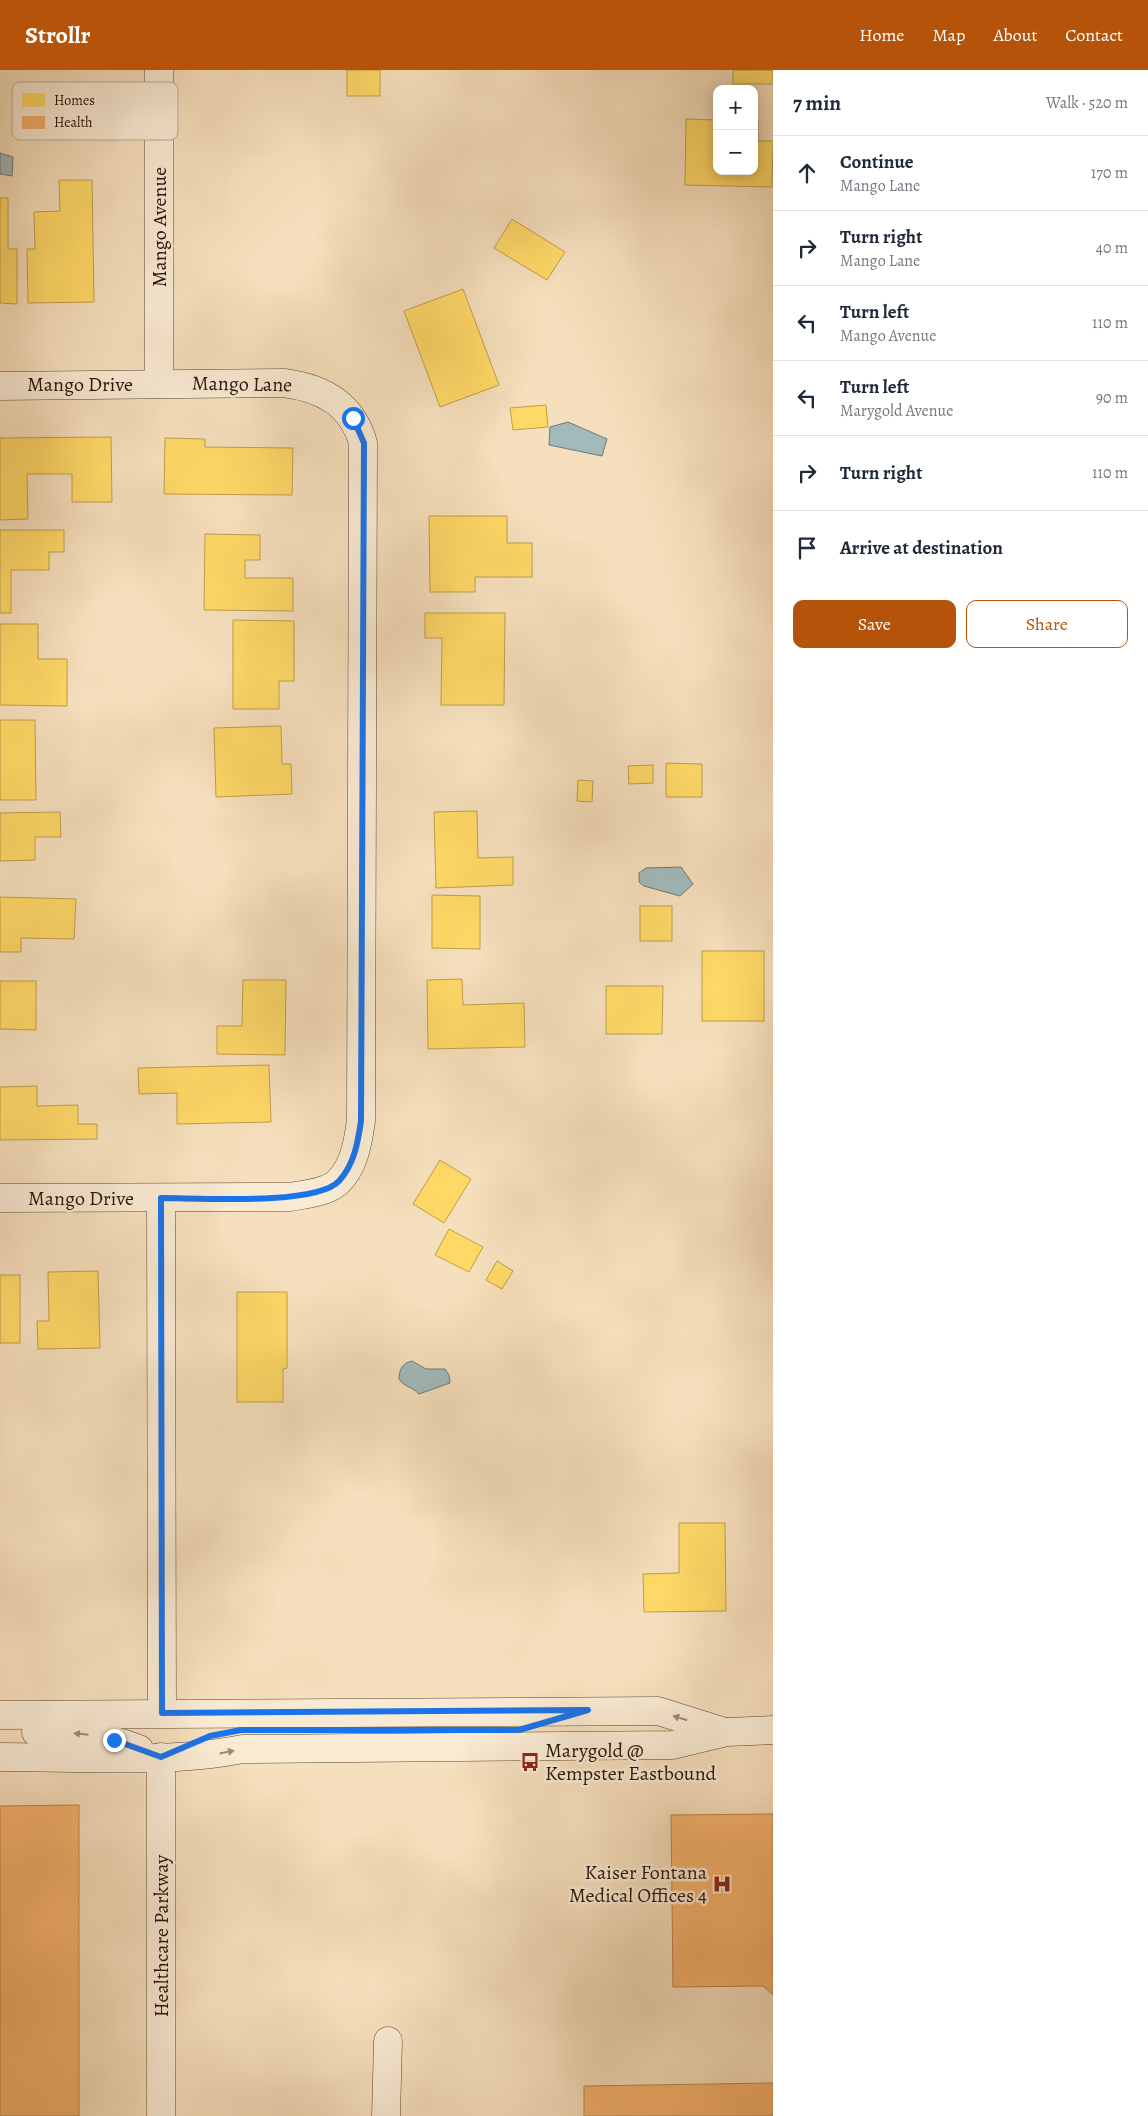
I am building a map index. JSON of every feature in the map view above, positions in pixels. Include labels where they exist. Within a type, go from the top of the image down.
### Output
[{"type":"street","name":"Mango Avenue","points":[[159,140],[159,384]]},
{"type":"street","name":"Mango Lane","points":[[159,384],[284,383],[301,385],[317,391],[340,405],[353,418],[364,443],[361,1121],[358,1141],[353,1158],[338,1182],[316,1192],[290,1197],[161,1198]]},
{"type":"street","name":"Mango Drive","points":[[0,386],[159,384]]},
{"type":"street","name":"Mango Drive","points":[[0,1198],[161,1198]]},
{"type":"street","points":[[161,1198],[162,1713]]},
{"type":"street","points":[[0,1732],[61,1732],[88,1735],[114,1740],[161,1757],[210,1736],[241,1730],[519,1730],[588,1710]]},
{"type":"street","points":[[0,1715],[658,1711],[727,1732]]},
{"type":"street","points":[[0,1757],[161,1757],[214,1754],[243,1749],[673,1745],[727,1732],[773,1730]]},
{"type":"street","name":"Healthcare Parkway","points":[[161,1757],[161,2116]]},
{"type":"street","points":[[386,2116],[388,2041]]},
{"type":"water","points":[[0,153],[13,157],[12,176],[0,174]]},
{"type":"water","points":[[568,422],[607,439],[602,456],[549,445],[550,427]]},
{"type":"water","points":[[681,867],[693,884],[680,896],[644,886],[639,882],[639,873],[646,868]]},
{"type":"water","points":[[412,1361],[426,1369],[445,1369],[449,1375],[450,1383],[419,1394],[403,1384],[399,1379],[402,1367]]},
{"type":"building: Homes","points":[[347,70],[380,70],[380,96],[347,96]]},
{"type":"building: Homes","points":[[733,70],[773,70],[773,84],[733,84]]},
{"type":"building: Homes","points":[[686,119],[713,120],[713,175],[758,175],[758,141],[773,141],[772,187],[685,185]]},
{"type":"building: Homes","points":[[59,180],[92,180],[94,302],[28,303],[27,249],[35,249],[34,212],[60,211]]},
{"type":"building: Homes","points":[[0,198],[8,198],[8,249],[17,249],[17,304],[0,303]]},
{"type":"building: Homes","points":[[512,219],[565,252],[547,280],[494,248]]},
{"type":"building: Homes","points":[[463,289],[499,385],[440,407],[404,311]]},
{"type":"building: Homes","points":[[546,405],[548,427],[513,430],[510,408]]},
{"type":"building: Homes","points":[[111,437],[112,502],[72,502],[72,474],[27,474],[28,519],[0,520],[0,438]]},
{"type":"building: Homes","points":[[165,438],[205,439],[205,447],[293,448],[292,495],[164,494]]},
{"type":"building: Homes","points":[[429,516],[507,516],[507,543],[532,543],[532,577],[475,577],[475,592],[430,592]]},
{"type":"building: Homes","points":[[0,530],[64,530],[64,552],[49,552],[49,570],[11,570],[11,613],[0,613]]},
{"type":"building: Homes","points":[[205,534],[260,535],[260,560],[245,560],[245,578],[293,578],[293,611],[204,610]]},
{"type":"building: Homes","points":[[425,613],[505,613],[504,705],[441,705],[442,638],[425,638]]},
{"type":"building: Homes","points":[[233,620],[294,621],[294,681],[279,681],[279,709],[233,709]]},
{"type":"building: Homes","points":[[0,624],[38,624],[38,659],[67,659],[67,706],[0,705]]},
{"type":"building: Homes","points":[[0,720],[35,720],[36,800],[0,800]]},
{"type":"building: Homes","points":[[281,726],[282,764],[291,764],[292,794],[216,797],[214,728]]},
{"type":"building: Homes","points":[[666,763],[702,764],[702,797],[666,797]]},
{"type":"building: Homes","points":[[653,765],[653,783],[629,784],[628,766]]},
{"type":"building: Homes","points":[[578,780],[593,781],[592,802],[577,801]]},
{"type":"building: Homes","points":[[477,811],[478,858],[513,857],[513,885],[436,888],[434,812]]},
{"type":"building: Homes","points":[[60,812],[61,837],[35,837],[35,860],[0,861],[0,813]]},
{"type":"building: Homes","points":[[432,895],[480,896],[480,949],[432,948]]},
{"type":"building: Homes","points":[[0,897],[76,899],[74,939],[21,938],[21,952],[0,952]]},
{"type":"building: Homes","points":[[640,906],[672,906],[672,941],[640,941]]},
{"type":"building: Homes","points":[[702,951],[764,951],[764,1021],[702,1021]]},
{"type":"building: Homes","points":[[462,979],[463,1005],[524,1003],[525,1047],[428,1049],[427,980]]},
{"type":"building: Homes","points":[[243,980],[286,980],[285,1055],[217,1054],[217,1026],[242,1026]]},
{"type":"building: Homes","points":[[0,981],[36,981],[36,1030],[0,1029]]},
{"type":"building: Homes","points":[[606,986],[663,986],[662,1034],[606,1034]]},
{"type":"building: Homes","points":[[269,1065],[271,1122],[177,1124],[177,1093],[139,1094],[138,1068]]},
{"type":"building: Homes","points":[[37,1086],[37,1106],[78,1105],[78,1124],[97,1124],[97,1139],[0,1140],[0,1087]]},
{"type":"building: Homes","points":[[440,1160],[471,1179],[444,1223],[413,1204]]},
{"type":"building: Homes","points":[[449,1229],[483,1247],[469,1272],[435,1255]]},
{"type":"building: Homes","points":[[497,1261],[513,1271],[502,1289],[486,1280]]},
{"type":"building: Homes","points":[[98,1271],[100,1348],[38,1349],[37,1321],[49,1321],[48,1272]]},
{"type":"building: Homes","points":[[0,1275],[20,1275],[20,1343],[0,1343]]},
{"type":"building: Homes","points":[[237,1292],[287,1292],[287,1368],[283,1369],[283,1402],[237,1402]]},
{"type":"building: Homes","points":[[679,1523],[725,1523],[726,1611],[644,1612],[643,1574],[679,1573]]},
{"type":"building: Health","points":[[79,1805],[79,2116],[0,2116],[0,1806]]},
{"type":"building: Health","name":"Kaiser Fontana Medical Offices 4","points":[[773,1814],[773,1995],[763,1986],[673,1987],[671,1815]]},
{"type":"building: Health","points":[[773,2083],[773,2116],[584,2116],[584,2086]]},
{"type":"place","name":"Marygold @ Kempster Eastbound","points":[[530,1762]]},
{"type":"place","name":"Kaiser Fontana Medical Offices 4","points":[[722,1884]]},
{"type":"route","points":[[114,1740],[161,1757],[210,1736],[241,1730],[519,1730],[588,1710],[162,1713],[161,1198],[290,1197],[327,1188],[338,1182],[353,1158],[361,1121],[364,443],[360,430],[353,418]]}]
